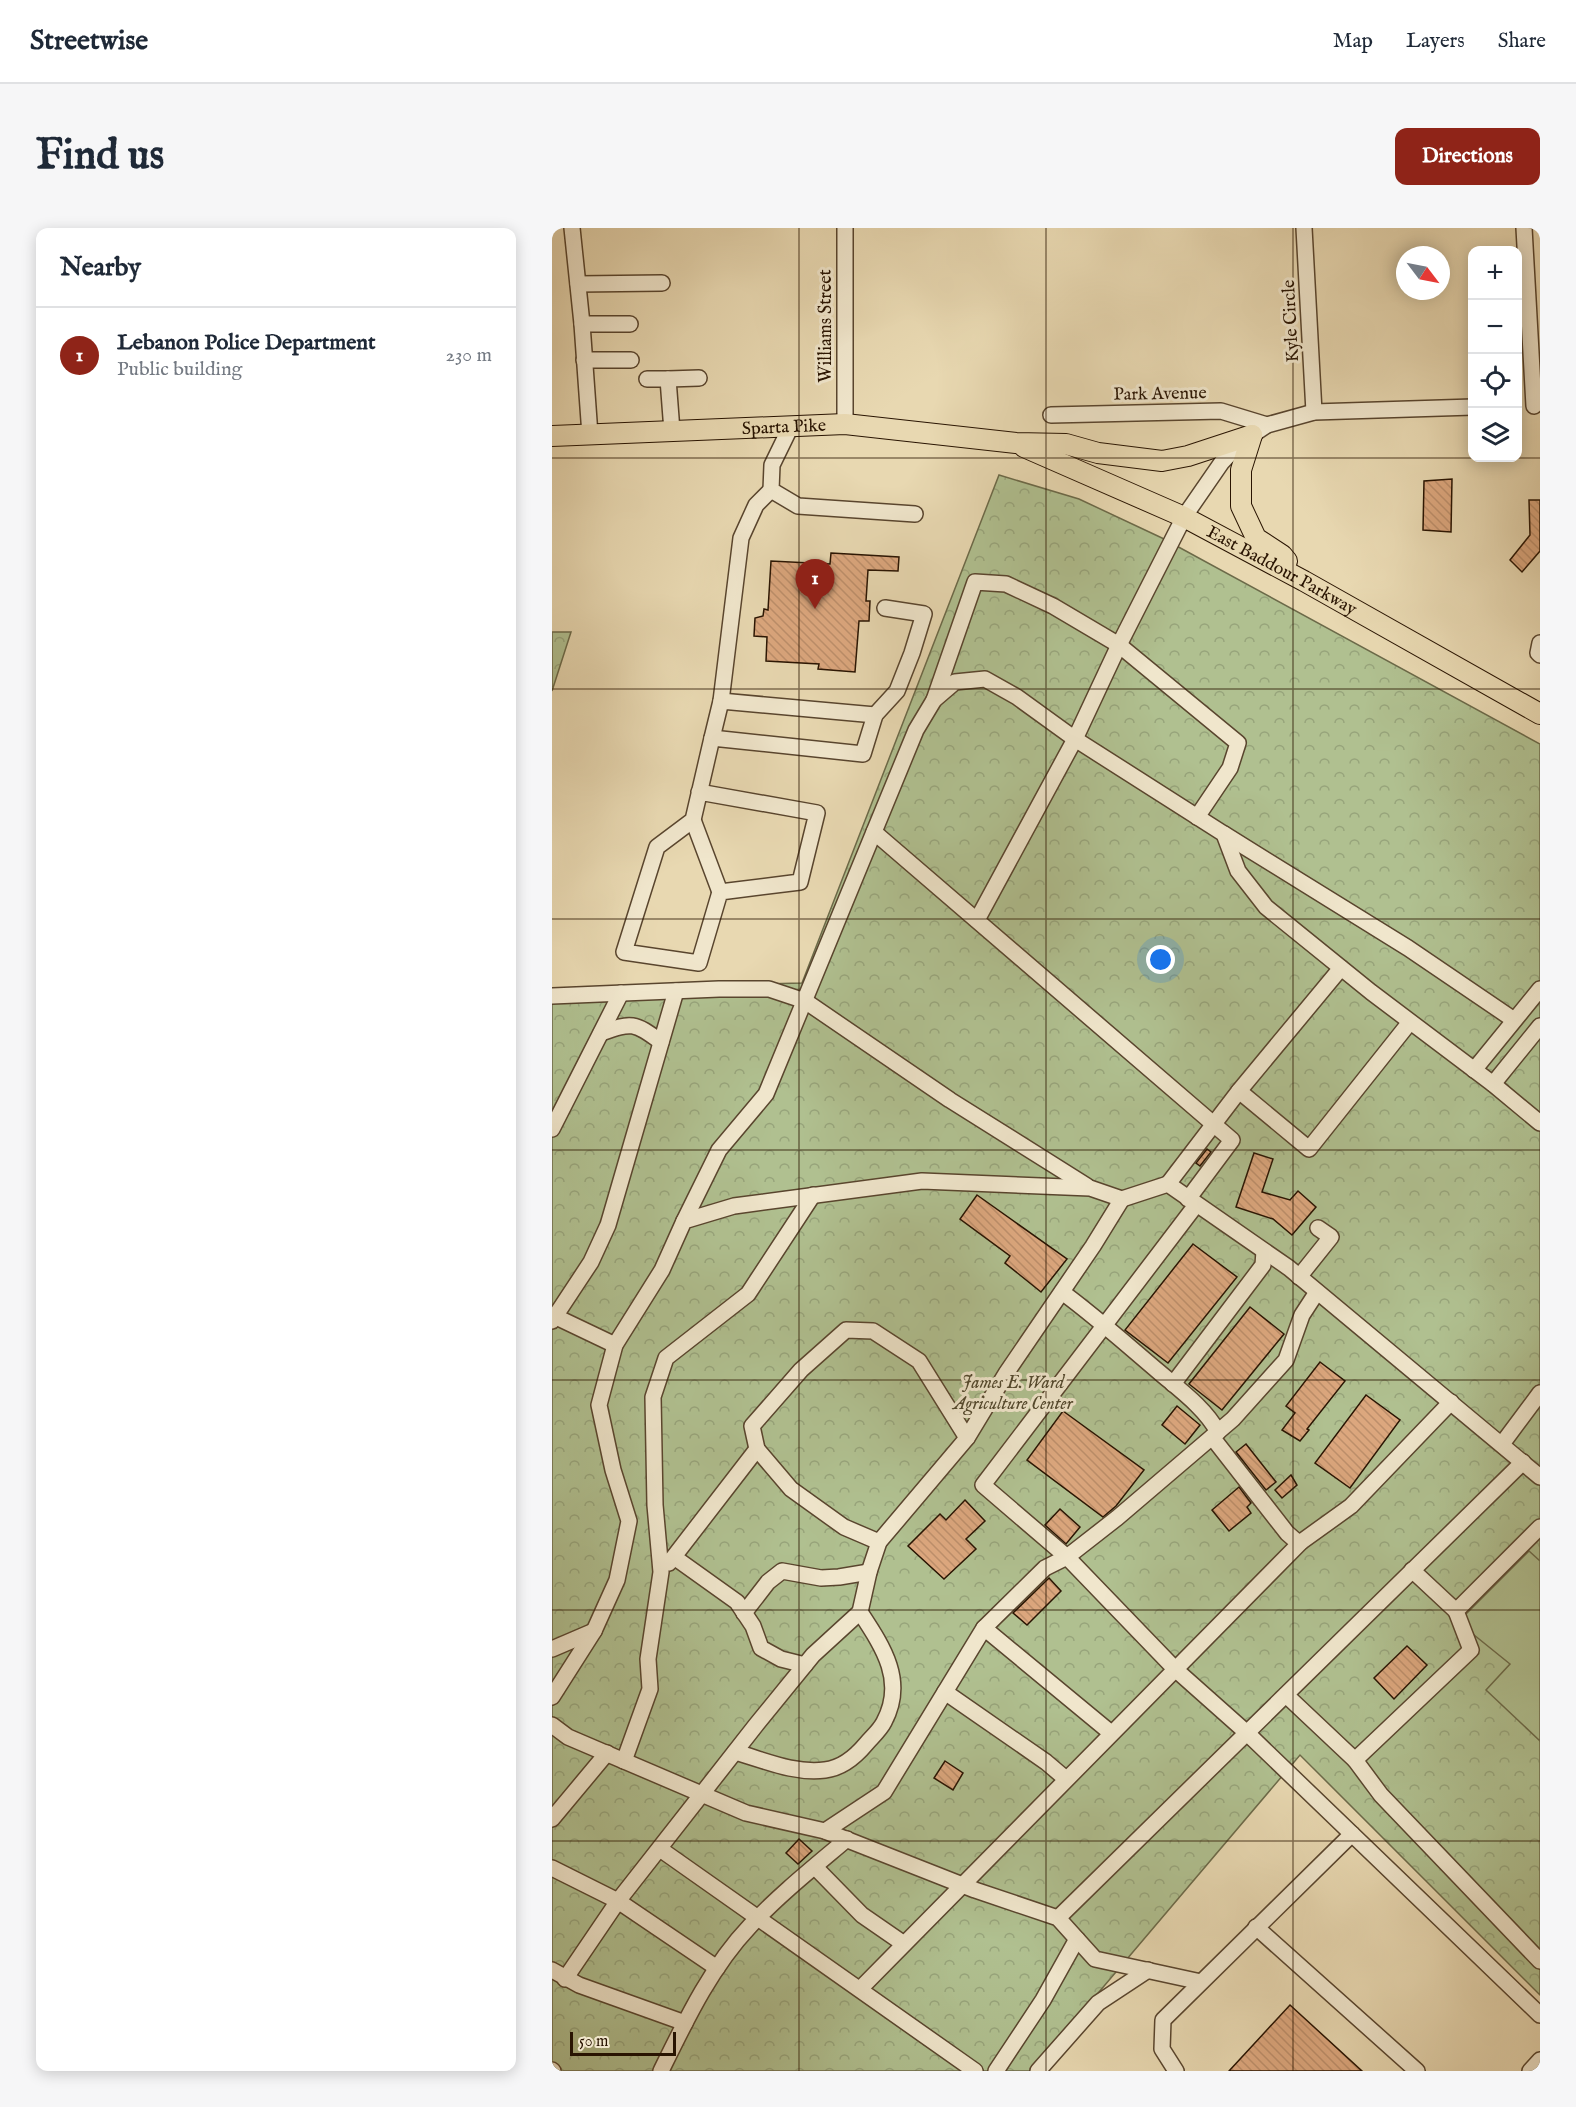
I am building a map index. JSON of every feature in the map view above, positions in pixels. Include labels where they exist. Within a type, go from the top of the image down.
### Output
[{"type":"main road","name":"Sparta Pike","points":[[552,436],[845,424],[1016,443]]},
{"type":"main road","points":[[1016,443],[1066,444],[1098,453],[1162,461],[1188,456],[1259,430]]},
{"type":"main road","points":[[1259,430],[1241,470],[1241,506],[1256,538],[1282,555],[1304,581]]},
{"type":"main road","name":"East Baddour Parkway","points":[[1016,443],[1184,517],[1304,581],[1540,714]]},
{"type":"street","points":[[572,228],[590,435]]},
{"type":"street","name":"Williams Street","points":[[845,228],[845,424]]},
{"type":"street","name":"Kyle Circle","points":[[1304,228],[1314,412]]},
{"type":"street","points":[[1524,228],[1537,406]]},
{"type":"street","points":[[578,284],[662,284]]},
{"type":"street","points":[[582,324],[630,324]]},
{"type":"street","points":[[584,360],[631,360]]},
{"type":"street","points":[[647,379],[699,378]]},
{"type":"street","points":[[668,379],[672,431]]},
{"type":"street","points":[[977,920],[1075,739],[1119,645],[1184,517],[1222,462],[1259,430],[1314,412],[1468,407]]},
{"type":"street","name":"Park Avenue","points":[[1051,415],[1221,411],[1259,430]]},
{"type":"street","points":[[693,820],[657,848],[624,952],[699,963],[720,892],[693,820],[721,701],[741,538],[756,505],[771,490],[772,465],[791,426]]},
{"type":"street","points":[[771,490],[798,506],[915,514]]},
{"type":"street","points":[[552,1697],[594,1631],[617,1581],[629,1521],[613,1470],[599,1405],[615,1346],[662,1270],[719,1150],[765,1094],[916,730],[934,700],[975,582],[1006,584],[1053,606],[1119,645],[1239,743],[1230,768],[1197,817]]},
{"type":"street","points":[[712,738],[863,754],[875,715],[897,691],[924,614],[885,608]]},
{"type":"street","points":[[1540,643],[1538,653],[1540,655]]},
{"type":"street","points":[[934,700],[955,682],[985,679],[1017,697],[1075,739],[1197,817],[1408,948],[1514,1020]]},
{"type":"street","points":[[721,701],[875,715]]},
{"type":"street","points":[[699,792],[817,813],[800,882],[720,892]]},
{"type":"street","points":[[874,832],[1232,1140],[1192,1202],[1105,1324],[983,1485],[1067,1557],[1175,1669],[1247,1733],[1540,2015]]},
{"type":"street","points":[[1224,834],[1238,871],[1266,907],[1540,1123]]},
{"type":"street","points":[[552,996],[770,989],[805,1001],[950,1100],[1090,1188],[1122,1199],[1168,1184],[1213,1123],[1341,968]]},
{"type":"street","points":[[1474,1070],[1540,989]]},
{"type":"street","points":[[615,1346],[553,1317],[591,1262],[608,1225],[676,991]]},
{"type":"street","points":[[552,1130],[621,993]]},
{"type":"street","points":[[1239,1091],[1309,1149],[1410,1022]]},
{"type":"street","points":[[601,1033],[625,1024],[643,1028],[662,1042]]},
{"type":"street","points":[[1493,1084],[1540,1026]]},
{"type":"street","points":[[684,1221],[734,1206],[922,1181],[1090,1188]]},
{"type":"street","points":[[1168,1184],[1299,1277],[1540,1477]]},
{"type":"street","points":[[624,1761],[650,1689],[648,1659],[661,1572],[655,1505],[653,1397],[666,1358],[748,1294],[813,1195]]},
{"type":"street","points":[[565,1979],[618,1901],[735,1752],[813,1655],[860,1612],[879,1542],[967,1438],[1007,1372],[1093,1246],[1122,1199]]},
{"type":"street","points":[[1299,1277],[1330,1237],[1318,1228]]},
{"type":"street","points":[[1173,1384],[1263,1265],[1264,1251]]},
{"type":"street","points":[[1062,1292],[1105,1324],[1213,1422],[1215,1434],[1287,1533],[1301,1542]]},
{"type":"street","points":[[825,1831],[884,1792],[984,1628],[1045,1568],[1067,1557],[1233,1419],[1286,1360],[1302,1314],[1317,1292]]},
{"type":"street","points":[[879,1542],[844,1527],[791,1490],[757,1449],[752,1426],[801,1370],[846,1330],[873,1331],[919,1361],[967,1438]]},
{"type":"street","points":[[1502,1444],[1540,1393]]},
{"type":"street","points":[[860,1989],[1301,1542],[1351,1506],[1451,1402]]},
{"type":"street","points":[[661,1572],[675,1557],[757,1449]]},
{"type":"street","points":[[1058,1918],[1523,1462]]},
{"type":"street","points":[[1456,1611],[1540,1527]]},
{"type":"street","points":[[675,1557],[737,1602],[753,1626],[761,1648],[781,1659],[805,1665]]},
{"type":"street","points":[[1355,1760],[1472,1650],[1456,1611],[1412,1570]]},
{"type":"street","points":[[744,1613],[768,1582],[782,1571],[821,1578],[869,1572]]},
{"type":"street","points":[[735,1752],[799,1770],[827,1770],[854,1758],[884,1723],[893,1694],[891,1670],[879,1641],[860,1612]]},
{"type":"street","points":[[984,1628],[1112,1733]]},
{"type":"street","points":[[552,1649],[594,1631]]},
{"type":"street","points":[[945,1692],[1046,1762],[1066,1779]]},
{"type":"street","points":[[1286,1695],[1355,1760],[1381,1795],[1540,1961]]},
{"type":"street","points":[[552,1725],[568,1737],[746,1814],[825,1831],[962,1885],[1058,1918],[1095,1959],[1201,1982]]},
{"type":"street","points":[[552,1819],[607,1753]]},
{"type":"street","points":[[1176,2071],[1162,2049],[1163,2019],[1352,1834]]},
{"type":"street","points":[[661,2071],[707,1983],[749,1927],[847,1839]]},
{"type":"street","points":[[660,1849],[975,2071]]},
{"type":"street","points":[[815,1867],[862,1915],[904,1944]]},
{"type":"street","points":[[552,1868],[618,1901],[717,1968]]},
{"type":"street","points":[[1256,1927],[1417,2071]]},
{"type":"street","points":[[996,2071],[1042,2000],[1077,1939]]},
{"type":"street","points":[[552,1970],[565,1979],[685,2023]]},
{"type":"street","points":[[1038,2071],[1098,2003],[1148,1970]]},
{"type":"street","points":[[1530,2071],[1540,2060]]},
{"type":"green space","name":"James E. Ward Agriculture Center","points":[[999,475],[1079,499],[1162,538],[1540,744],[1540,1995],[1300,1755],[1032,2071],[552,2071],[552,989],[802,983]]},
{"type":"green space","points":[[552,632],[571,632],[552,691]]},
{"type":"green space","points":[[1529,1551],[1540,1561],[1540,1741],[1486,1690],[1510,1664],[1458,1622]]},
{"type":"building","points":[[1452,479],[1451,532],[1423,530],[1424,481]]},
{"type":"building","points":[[1529,500],[1540,500],[1540,551],[1522,572],[1510,560],[1530,535]]},
{"type":"building","points":[[831,553],[899,557],[898,571],[868,570],[866,601],[870,601],[869,621],[859,621],[855,672],[818,669],[819,664],[766,661],[767,637],[754,636],[755,618],[763,616],[764,609],[768,610],[771,561],[830,564]]},
{"type":"building","points":[[1207,1149],[1211,1152],[1200,1166],[1196,1163]]},
{"type":"building","points":[[1254,1153],[1273,1159],[1262,1192],[1290,1200],[1298,1191],[1316,1207],[1292,1235],[1273,1219],[1236,1207]]},
{"type":"building","points":[[977,1195],[1067,1259],[1041,1292],[1005,1263],[1010,1256],[960,1219]]},
{"type":"building","points":[[1193,1244],[1237,1277],[1168,1363],[1125,1330]]},
{"type":"building","points":[[1250,1307],[1284,1334],[1222,1410],[1189,1384]]},
{"type":"building","points":[[1320,1362],[1345,1381],[1300,1441],[1282,1430],[1295,1413],[1286,1406]]},
{"type":"building","points":[[1366,1395],[1400,1420],[1350,1488],[1315,1463]]},
{"type":"building","points":[[1177,1406],[1200,1425],[1185,1444],[1162,1425]]},
{"type":"building","points":[[1063,1411],[1144,1470],[1116,1506],[1103,1517],[1027,1460]]},
{"type":"building","points":[[1246,1444],[1276,1482],[1266,1490],[1236,1452]]},
{"type":"building","points":[[1291,1475],[1297,1485],[1282,1498],[1275,1490]]},
{"type":"building","points":[[1239,1487],[1251,1503],[1247,1507],[1251,1513],[1229,1531],[1212,1510]]},
{"type":"building","points":[[965,1500],[985,1521],[966,1539],[976,1549],[944,1579],[908,1546],[940,1514],[946,1520]]},
{"type":"building","points":[[1060,1509],[1080,1527],[1066,1544],[1045,1525]]},
{"type":"building","points":[[1049,1578],[1061,1591],[1027,1625],[1013,1613]]},
{"type":"building","points":[[1407,1646],[1427,1665],[1394,1699],[1374,1678]]},
{"type":"building","points":[[945,1761],[963,1773],[953,1790],[934,1778]]},
{"type":"building","points":[[799,1839],[812,1851],[798,1864],[786,1853]]},
{"type":"building","points":[[1290,2005],[1362,2071],[1229,2071]]},
{"type":"place","name":"Lebanon Police Department","points":[[815,609]]}]
